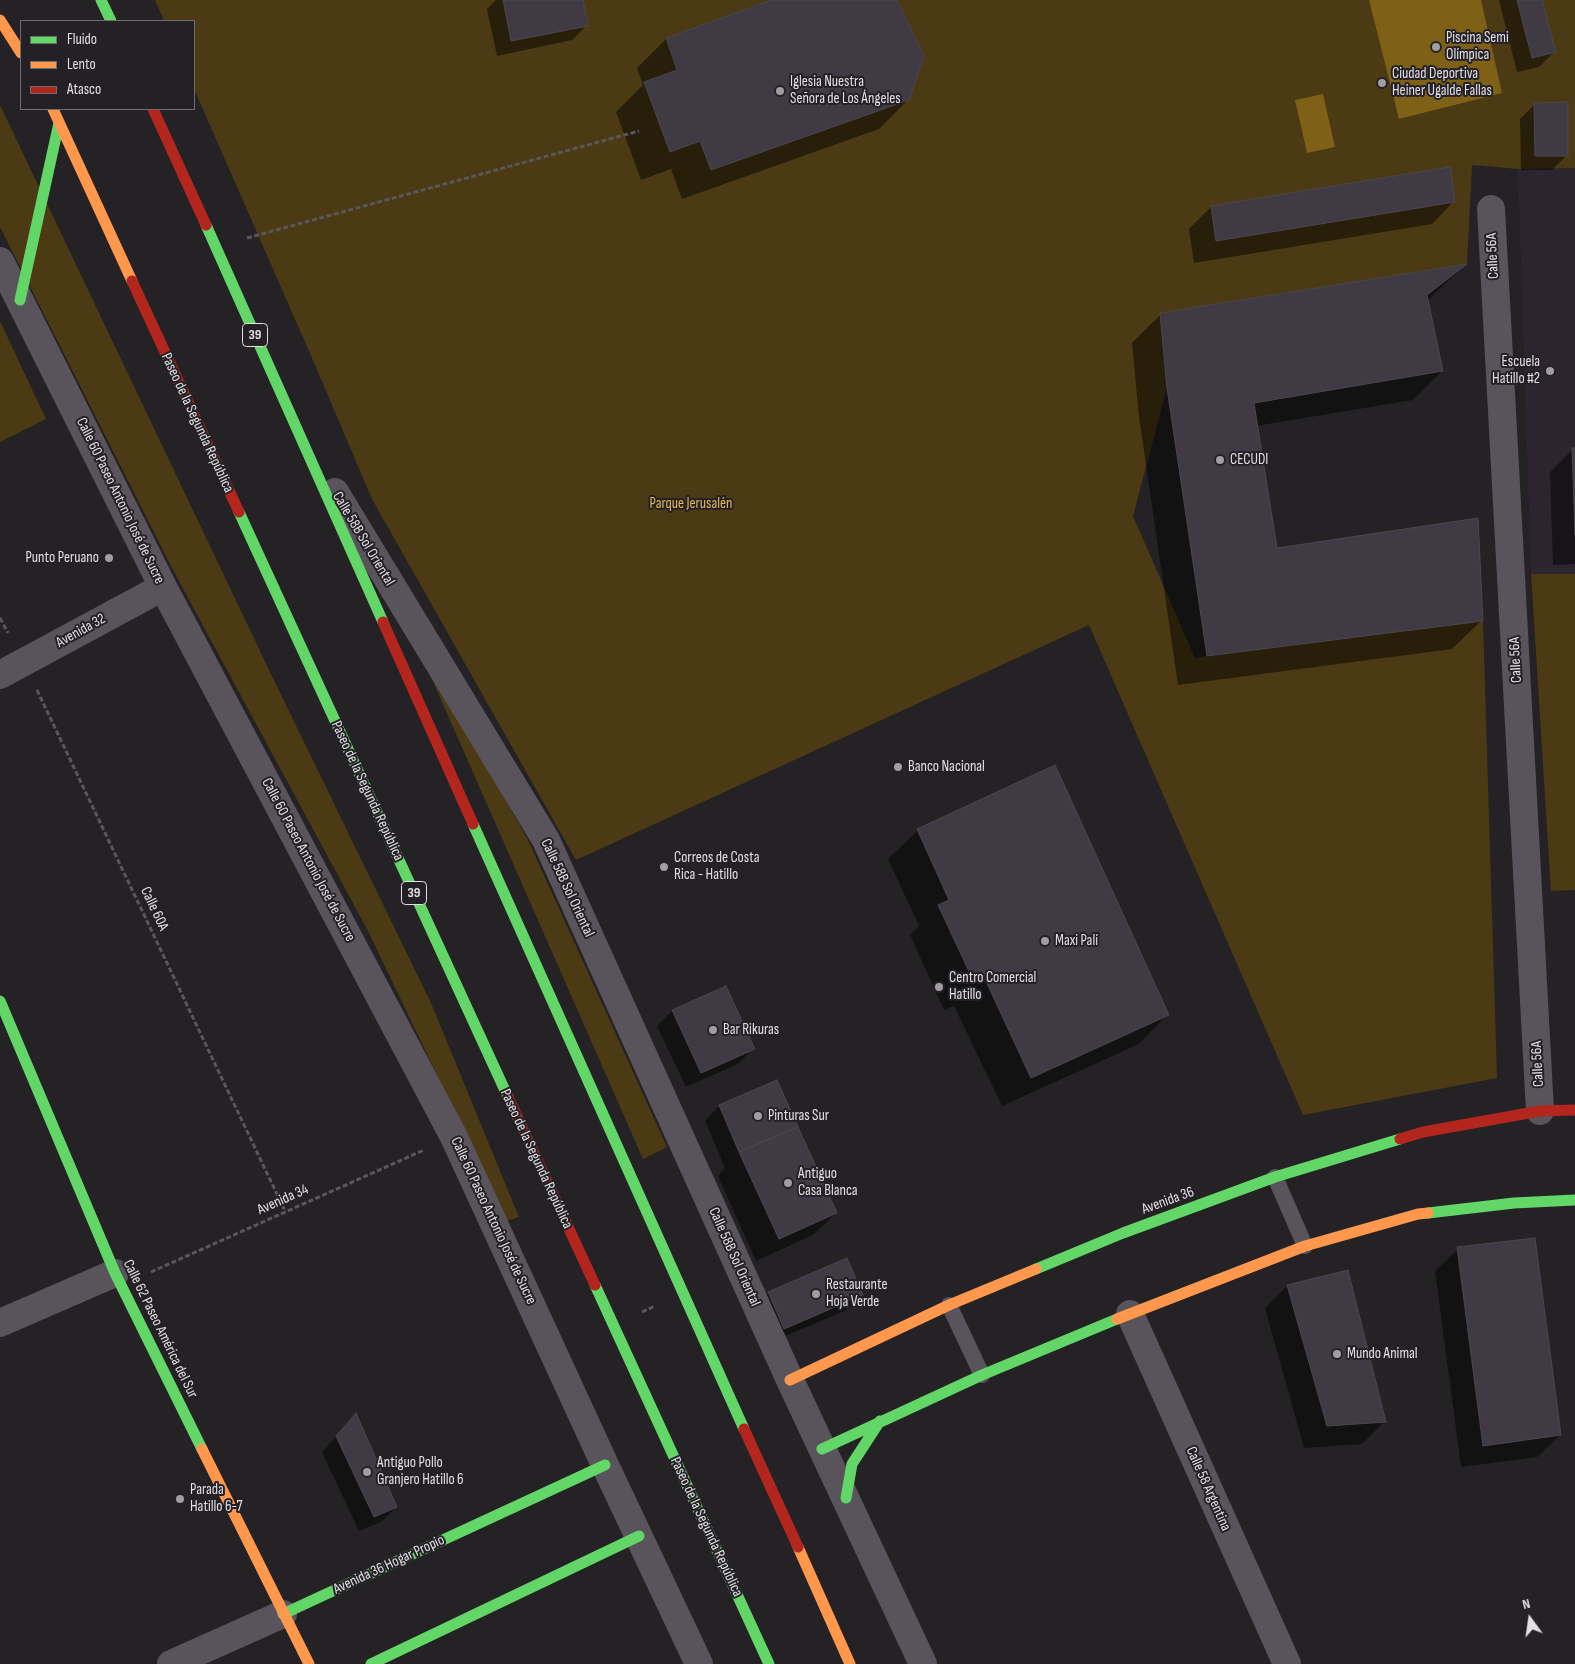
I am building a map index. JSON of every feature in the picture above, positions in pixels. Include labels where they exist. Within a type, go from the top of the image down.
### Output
[{"type":"main road","points":[[101,0],[111,20]]},
{"type":"main road","points":[[0,20],[20,51]]},
{"type":"main road","name":"Paseo de la Segunda República","points":[[53,110],[769,1664]]},
{"type":"main road","name":"39","points":[[153,110],[850,1664]]},
{"type":"main road","points":[[159,110],[180,166]]},
{"type":"main road","points":[[20,300],[59,123]]},
{"type":"main road","name":"Calle 62 Paseo América del Sur","points":[[0,1001],[119,1279],[309,1664]]},
{"type":"main road","name":"Avenida 36","points":[[790,1380],[949,1306],[1123,1233],[1275,1177],[1423,1132],[1540,1111],[1575,1110]]},
{"type":"main road","points":[[822,1449],[982,1375],[1130,1314],[1305,1246],[1418,1214],[1514,1203],[1575,1200]]},
{"type":"main road","points":[[846,1498],[852,1464],[880,1421]]},
{"type":"main road","name":"Avenida 36 Hogar Propio","points":[[283,1614],[605,1465]]},
{"type":"main road","points":[[371,1664],[639,1536]]},
{"type":"street","name":"Calle 56A","points":[[1491,209],[1540,1111]]},
{"type":"street","name":"Calle 60 Paseo Antonio José de Sucre","points":[[0,261],[163,587],[454,1137],[605,1465]]},
{"type":"street","name":"Calle 58B Sol Oriental","points":[[294,424],[546,840],[790,1380]]},
{"type":"street","name":"Avenida 32","points":[[0,675],[163,587]]},
{"type":"street","points":[[0,1323],[119,1279]]},
{"type":"street","name":"Calle 58 Argentina","points":[[1130,1314],[1287,1664]]},
{"type":"street","points":[[790,1380],[923,1664]]},
{"type":"street","points":[[605,1465],[699,1664]]},
{"type":"street","name":"Avenida 36 Hogar Propio","points":[[172,1664],[283,1614]]},
{"type":"lane","points":[[1275,1177],[1305,1246]]},
{"type":"lane","points":[[949,1306],[982,1375]]},
{"type":"path","points":[[216,246],[640,131]]},
{"type":"path","name":"Calle 60A","points":[[0,618],[24,662],[285,1211]]},
{"type":"path","name":"Avenida 34","points":[[119,1279],[285,1211],[454,1137]]},
{"type":"shaded area","name":"Piscina Semi Olímpica","points":[[1369,0],[1481,0],[1502,93],[1399,119]]},
{"type":"shaded area","points":[[1323,94],[1335,147],[1307,153],[1295,100]]},
{"type":"shaded area","name":"Escuela Hatillo #2","points":[[1575,168],[1575,574],[1531,574],[1518,169]]},
{"type":"green space","name":"Parque Jerusalén","points":[[155,0],[772,0],[666,38],[677,70],[645,82],[670,151],[700,141],[711,170],[909,100],[924,56],[897,0],[1575,0],[1575,168],[1518,169],[1472,165],[1467,264],[1160,313],[1167,388],[1133,516],[1195,658],[1483,621],[1497,1078],[1303,1115],[1089,625],[576,860],[372,499],[195,91],[195,20],[164,20]]},
{"type":"green space","points":[[0,105],[270,672],[431,1003],[519,1217],[507,1221],[368,931],[173,570],[0,227]]},
{"type":"green space","points":[[0,321],[46,419],[0,442]]},
{"type":"green space","points":[[1531,574],[1575,574],[1575,890],[1551,891]]},
{"type":"green space","points":[[413,636],[528,840],[667,1147],[643,1159]]},
{"type":"building","points":[[503,0],[583,0],[588,26],[511,41]]},
{"type":"building","name":"Iglesia Nuestra Señora de Los Ángeles","points":[[772,0],[897,0],[924,56],[909,100],[711,170],[700,141],[670,152],[644,82],[677,70],[666,38]]},
{"type":"building","points":[[1517,0],[1542,0],[1556,52],[1532,58]]},
{"type":"building","points":[[1568,102],[1568,156],[1535,156],[1534,103]]},
{"type":"building","points":[[1450,167],[1455,202],[1216,241],[1211,206]]},
{"type":"building","name":"CECUDI","points":[[1467,264],[1427,295],[1443,371],[1254,403],[1277,548],[1478,518],[1483,621],[1207,656],[1167,388],[1160,313]]},
{"type":"building","points":[[1572,448],[1575,448],[1575,535]]},
{"type":"building","name":"Maxi Palí","points":[[1055,765],[1169,1015],[1031,1078],[984,977],[974,982],[938,905],[949,900],[917,829]]},
{"type":"building","name":"Bar Rikuras","points":[[726,986],[755,1049],[701,1073],[672,1010]]},
{"type":"building","name":"Pinturas Sur","points":[[777,1080],[798,1127],[739,1152],[719,1105]]},
{"type":"building","name":"Antiguo Casa Blanca","points":[[798,1127],[837,1213],[779,1239],[739,1152]]},
{"type":"building","points":[[1535,1238],[1561,1435],[1483,1446],[1457,1247]]},
{"type":"building","name":"Restaurante Hoja Verde","points":[[847,1258],[863,1295],[784,1329],[768,1292]]},
{"type":"building","name":"Mundo Animal","points":[[1348,1270],[1386,1422],[1327,1426],[1287,1285]]},
{"type":"building","name":"Antiguo Pollo Granjero Hatillo 6","points":[[356,1413],[397,1507],[374,1517],[336,1436]]},
{"type":"traffic: fast","points":[[101,0],[111,20]]},
{"type":"traffic: fast","points":[[20,300],[59,123]]},
{"type":"traffic: fast","points":[[206,225],[383,622]]},
{"type":"traffic: fast","points":[[239,512],[508,1097]]},
{"type":"traffic: fast","points":[[473,824],[744,1429]]},
{"type":"traffic: fast","points":[[0,1001],[115,1273],[202,1449]]},
{"type":"traffic: fast","points":[[1036,1269],[1123,1233],[1275,1177],[1400,1139]]},
{"type":"traffic: fast","points":[[1428,1213],[1514,1203],[1575,1200]]},
{"type":"traffic: fast","points":[[595,1285],[769,1664]]},
{"type":"traffic: fast","points":[[822,1449],[982,1375],[1117,1319]]},
{"type":"traffic: fast","points":[[846,1498],[852,1464],[880,1421]]},
{"type":"traffic: fast","points":[[283,1614],[605,1465]]},
{"type":"traffic: fast","points":[[371,1664],[639,1536]]},
{"type":"traffic: slow","points":[[0,20],[20,51]]},
{"type":"traffic: slow","points":[[53,110],[132,281]]},
{"type":"traffic: slow","points":[[1117,1319],[1305,1246],[1418,1214],[1428,1213]]},
{"type":"traffic: slow","points":[[790,1380],[949,1305],[1036,1269]]},
{"type":"traffic: slow","points":[[202,1449],[309,1664]]},
{"type":"traffic: slow","points":[[798,1547],[850,1664]]},
{"type":"traffic: jam","points":[[153,110],[206,225]]},
{"type":"traffic: jam","points":[[132,281],[239,512]]},
{"type":"traffic: jam","points":[[383,622],[473,824]]},
{"type":"traffic: jam","points":[[508,1097],[595,1285]]},
{"type":"traffic: jam","points":[[1400,1139],[1423,1132],[1540,1111],[1575,1110]]},
{"type":"traffic: jam","points":[[744,1429],[798,1547]]},
{"type":"place","name":"Piscina Semi Olímpica","points":[[1436,47]]},
{"type":"place","name":"Ciudad Deportiva Heiner Ugalde Fallas","points":[[1382,83]]},
{"type":"place","name":"Iglesia Nuestra Señora de Los Ángeles","points":[[780,91]]},
{"type":"place","name":"Escuela Hatillo #2","points":[[1550,371]]},
{"type":"place","name":"CECUDI","points":[[1220,460]]},
{"type":"place","name":"Punto Peruano","points":[[109,558]]},
{"type":"place","name":"Banco Nacional","points":[[898,767]]},
{"type":"place","name":"Correos de Costa Rica - Hatillo","points":[[664,867]]},
{"type":"place","name":"Maxi Palí","points":[[1045,941]]},
{"type":"place","name":"Centro Comercial Hatillo","points":[[939,987]]},
{"type":"place","name":"Bar Rikuras","points":[[713,1030]]},
{"type":"place","name":"Pinturas Sur","points":[[758,1116]]},
{"type":"place","name":"Antiguo Casa Blanca","points":[[788,1183]]},
{"type":"place","name":"Restaurante Hoja Verde","points":[[816,1294]]},
{"type":"place","name":"Mundo Animal","points":[[1337,1354]]},
{"type":"place","name":"Antiguo Pollo Granjero Hatillo 6","points":[[367,1472]]},
{"type":"place","name":"Parada Hatillo 6-7","points":[[180,1499]]}]
